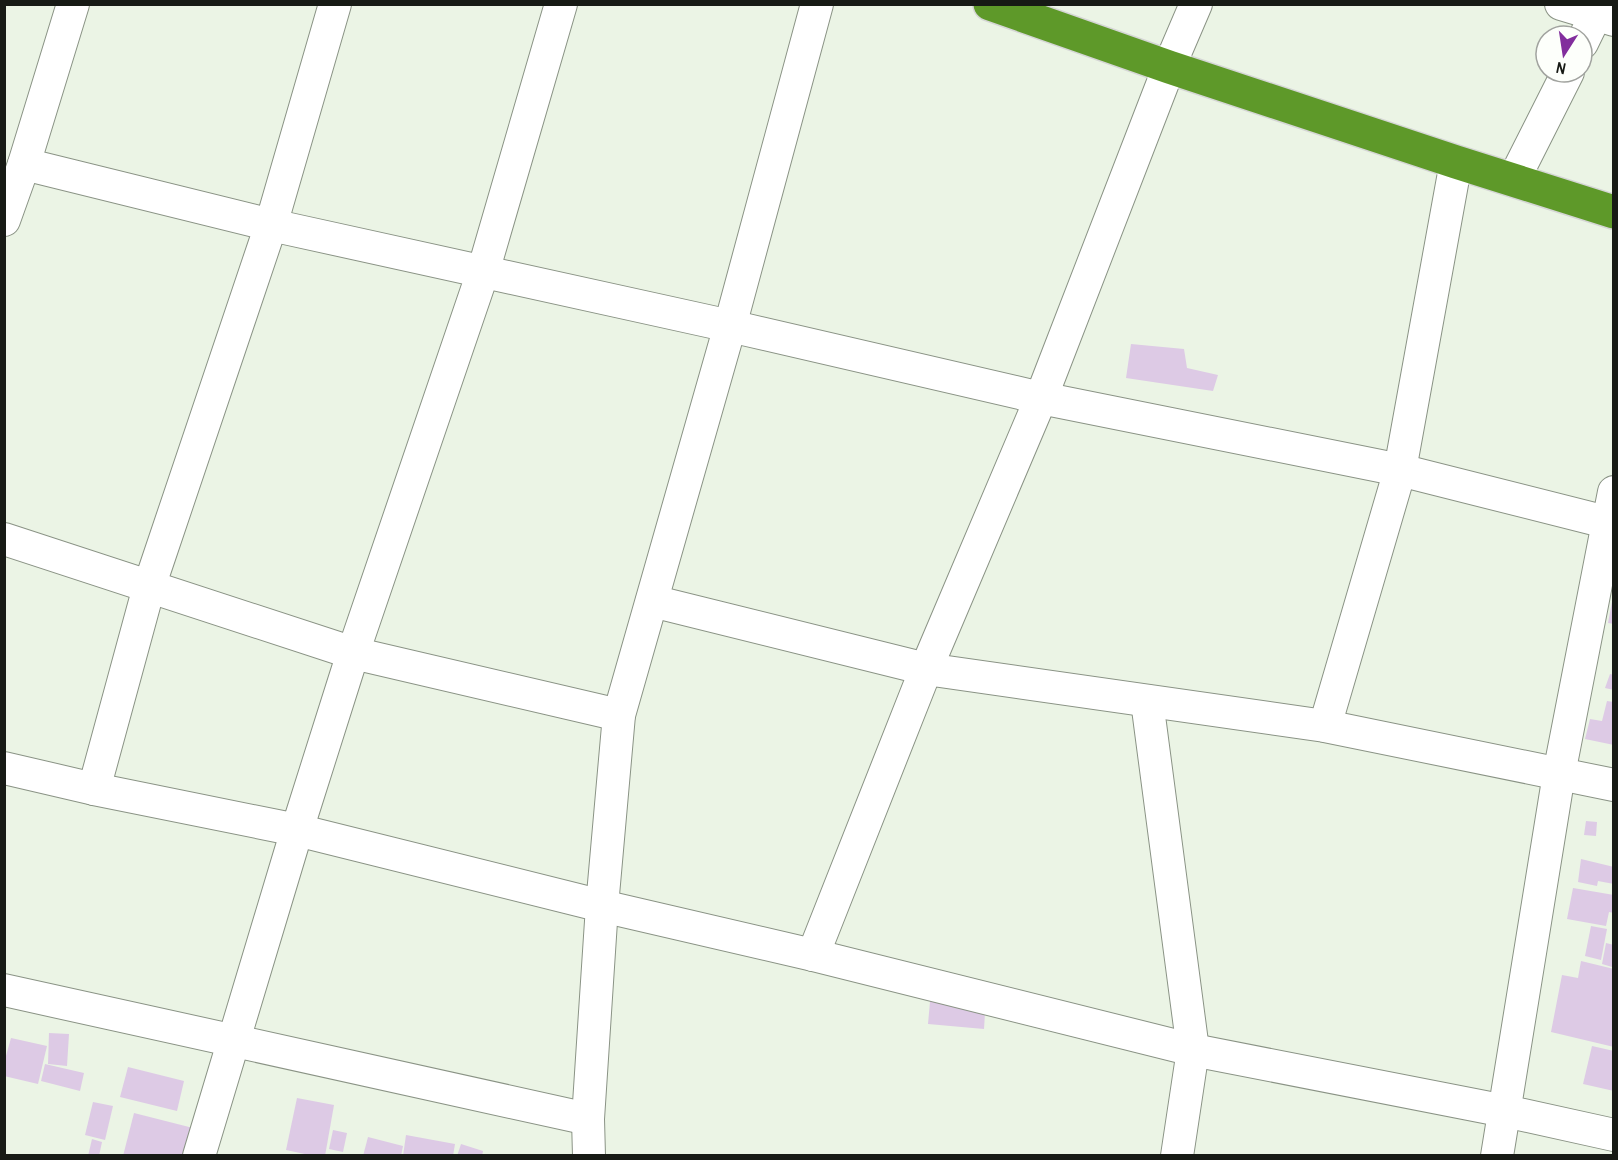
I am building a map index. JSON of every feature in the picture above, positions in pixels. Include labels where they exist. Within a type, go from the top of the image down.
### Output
[{"type":"highway","points":[[990,4],[1169,67],[1614,212]]},
{"type":"street","points":[[4,220],[24,164],[73,4]]},
{"type":"street","points":[[94,789],[149,587],[271,225],[335,4]]},
{"type":"street","points":[[199,1155],[353,653],[483,272],[561,4]]},
{"type":"street","points":[[589,1155],[588,1119],[602,906],[619,715],[730,326],[817,4]]},
{"type":"street","points":[[813,955],[926,669],[1041,398],[1169,67],[1196,4]]},
{"type":"street","points":[[1561,4],[1603,13],[1594,26]]},
{"type":"street","points":[[1514,179],[1562,84]]},
{"type":"street","points":[[1325,726],[1400,470],[1456,162]]},
{"type":"street","points":[[24,164],[271,225],[730,326],[1041,398],[1400,470],[1611,523]]},
{"type":"street","points":[[1497,1155],[1559,774],[1611,523],[1614,492]]},
{"type":"street","points":[[4,539],[353,653],[619,715]]},
{"type":"street","points":[[652,601],[926,669],[1325,726],[1614,785]]},
{"type":"street","points":[[1147,701],[1193,1050],[1177,1155]]},
{"type":"street","points":[[4,768],[94,789],[297,830],[1193,1050],[1505,1111],[1614,1135]]},
{"type":"street","points":[[4,990],[588,1119]]},
{"type":"building","points":[[1131,344],[1184,349],[1187,368],[1218,375],[1213,391],[1126,378]]},
{"type":"building","points":[[1612,602],[1614,602],[1614,624],[1608,623]]},
{"type":"building","points":[[1610,674],[1614,675],[1614,690],[1605,688]]},
{"type":"building","points":[[1607,701],[1614,702],[1614,745],[1585,739],[1590,719],[1602,721]]},
{"type":"building","points":[[1586,821],[1597,822],[1596,836],[1584,835]]},
{"type":"building","points":[[1581,859],[1614,867],[1614,884],[1598,881],[1597,886],[1578,882]]},
{"type":"building","points":[[1573,888],[1614,895],[1614,913],[1609,912],[1606,926],[1567,919]]},
{"type":"building","points":[[1591,926],[1607,929],[1601,960],[1585,956]]},
{"type":"building","points":[[1606,943],[1614,945],[1612,967],[1602,964]]},
{"type":"building","points":[[1581,961],[1614,969],[1614,1047],[1551,1032],[1562,975],[1578,978]]},
{"type":"building","points":[[931,991],[986,996],[984,1029],[928,1024]]},
{"type":"building","points":[[49,1033],[69,1034],[67,1066],[48,1064]]},
{"type":"building","points":[[11,1038],[47,1046],[38,1084],[4,1076],[4,1063]]},
{"type":"building","points":[[1592,1046],[1614,1051],[1614,1091],[1583,1084]]},
{"type":"building","points":[[45,1064],[84,1073],[80,1091],[41,1081]]},
{"type":"building","points":[[128,1067],[184,1081],[177,1111],[120,1097]]},
{"type":"building","points":[[297,1098],[334,1105],[325,1156],[286,1150]]},
{"type":"building","points":[[93,1102],[113,1106],[105,1140],[85,1135]]},
{"type":"building","points":[[134,1113],[197,1129],[190,1156],[123,1156]]},
{"type":"building","points":[[333,1130],[347,1133],[343,1152],[329,1149]]},
{"type":"building","points":[[406,1135],[455,1144],[453,1156],[403,1156]]},
{"type":"building","points":[[368,1137],[403,1146],[401,1156],[363,1156]]},
{"type":"building","points":[[92,1139],[102,1142],[99,1156],[88,1156]]},
{"type":"building","points":[[461,1144],[483,1151],[482,1156],[457,1156]]}]
